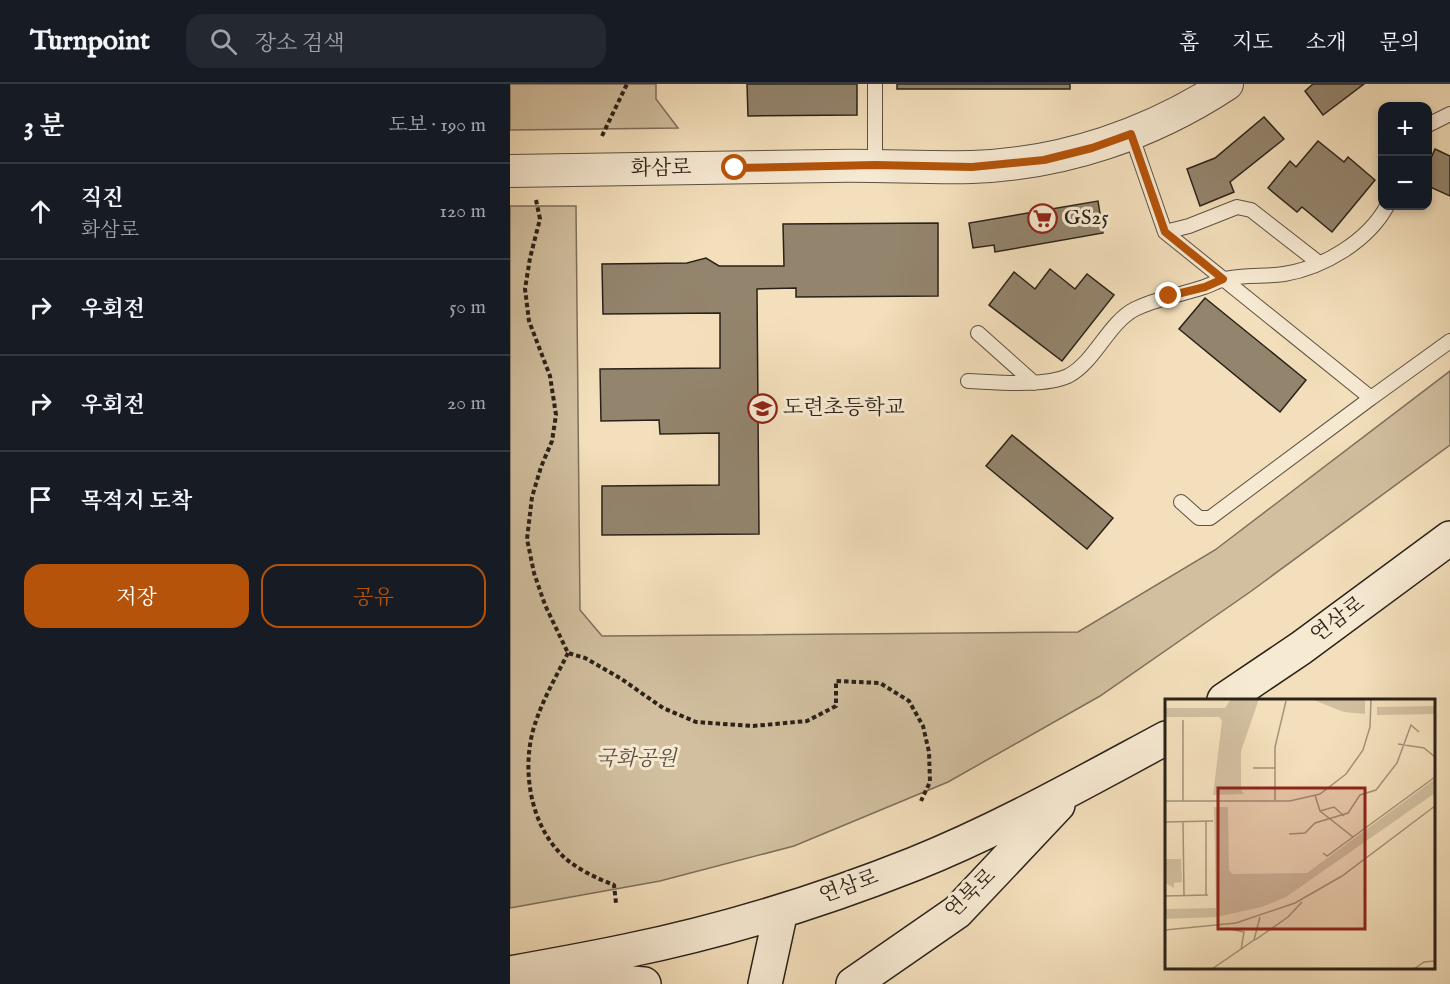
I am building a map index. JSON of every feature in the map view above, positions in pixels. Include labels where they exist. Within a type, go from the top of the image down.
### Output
[{"type":"main road","name":"연삼로","points":[[1225,699],[1301,648],[1450,538]]},
{"type":"main road","name":"연삼로","points":[[510,974],[628,951],[752,920],[914,864],[1006,822],[1165,739]]},
{"type":"main road","name":"연북로","points":[[852,984],[957,912],[1075,787]]},
{"type":"main road","points":[[765,984],[781,910]]},
{"type":"main road","points":[[510,974],[644,984]]},
{"type":"street","name":"화삼로","points":[[510,171],[875,165],[972,167],[1044,160],[1092,148],[1160,122],[1227,84]]},
{"type":"lane","points":[[875,84],[875,165]]},
{"type":"lane","points":[[1432,123],[1450,114]]},
{"type":"lane","points":[[1131,134],[1165,232],[1371,398]]},
{"type":"lane","points":[[1165,232],[1189,226],[1237,207],[1251,210],[1319,263]]},
{"type":"lane","points":[[968,381],[1034,383],[1067,376],[1088,360],[1108,334],[1133,310],[1223,279],[1247,275],[1283,274],[1310,267],[1345,249],[1366,231],[1384,210]]},
{"type":"lane","points":[[978,333],[1034,383]]},
{"type":"lane","points":[[1180,502],[1199,518],[1210,518],[1450,341]]},
{"type":"path","points":[[602,136],[627,84]]},
{"type":"path","points":[[536,200],[540,219],[525,289],[529,321],[550,376],[556,416],[552,441],[532,497],[527,539],[534,573],[545,605],[568,653],[585,658],[620,678],[663,708],[696,722],[753,726],[807,721],[836,706],[836,681],[880,683],[909,701],[923,726],[930,752],[930,782],[921,801]]},
{"type":"path","points":[[568,653],[535,722],[530,751],[533,808],[543,829],[559,852],[585,871],[614,885],[616,903]]},
{"type":"green space","points":[[510,84],[656,84],[656,99],[678,128],[510,130]]},
{"type":"green space","name":"국화공원","points":[[510,206],[576,206],[580,610],[602,636],[1078,632],[1215,550],[1450,371],[1450,445],[1250,592],[1100,696],[948,782],[794,846],[660,881],[510,908]]},
{"type":"building","points":[[747,84],[857,84],[857,115],[748,116]]},
{"type":"building","points":[[897,84],[1070,84],[1070,89],[897,89]]},
{"type":"building","points":[[1313,84],[1364,84],[1323,115],[1305,91]]},
{"type":"building","points":[[1264,117],[1284,139],[1230,182],[1234,192],[1200,206],[1187,169],[1215,158]]},
{"type":"building","points":[[1318,141],[1344,162],[1348,157],[1375,180],[1332,232],[1302,207],[1297,212],[1268,188],[1290,161],[1296,167]]},
{"type":"building","points":[[1435,149],[1450,156],[1450,196],[1432,188],[1432,156]]},
{"type":"building","points":[[1098,201],[1103,233],[995,252],[994,245],[973,248],[969,223]]},
{"type":"building","points":[[938,223],[938,296],[796,297],[796,288],[757,289],[759,534],[602,535],[602,486],[719,485],[719,433],[660,434],[659,420],[601,421],[600,369],[720,368],[720,313],[603,314],[602,264],[687,263],[706,258],[719,266],[784,266],[783,224]]},
{"type":"building","points":[[1050,269],[1075,289],[1087,274],[1114,295],[1062,361],[989,305],[1014,272],[1035,289]]},
{"type":"building","points":[[1205,298],[1306,380],[1280,412],[1179,329]]},
{"type":"building","points":[[1012,435],[1113,518],[1087,549],[986,466]]},
{"type":"place","name":"GS25","points":[[1043,218]]},
{"type":"place","name":"도련초등학교","points":[[762,408]]},
{"type":"route","points":[[735,168],[875,165],[972,167],[1044,160],[1092,148],[1131,134],[1165,232],[1223,279],[1205,287],[1169,296]]}]
